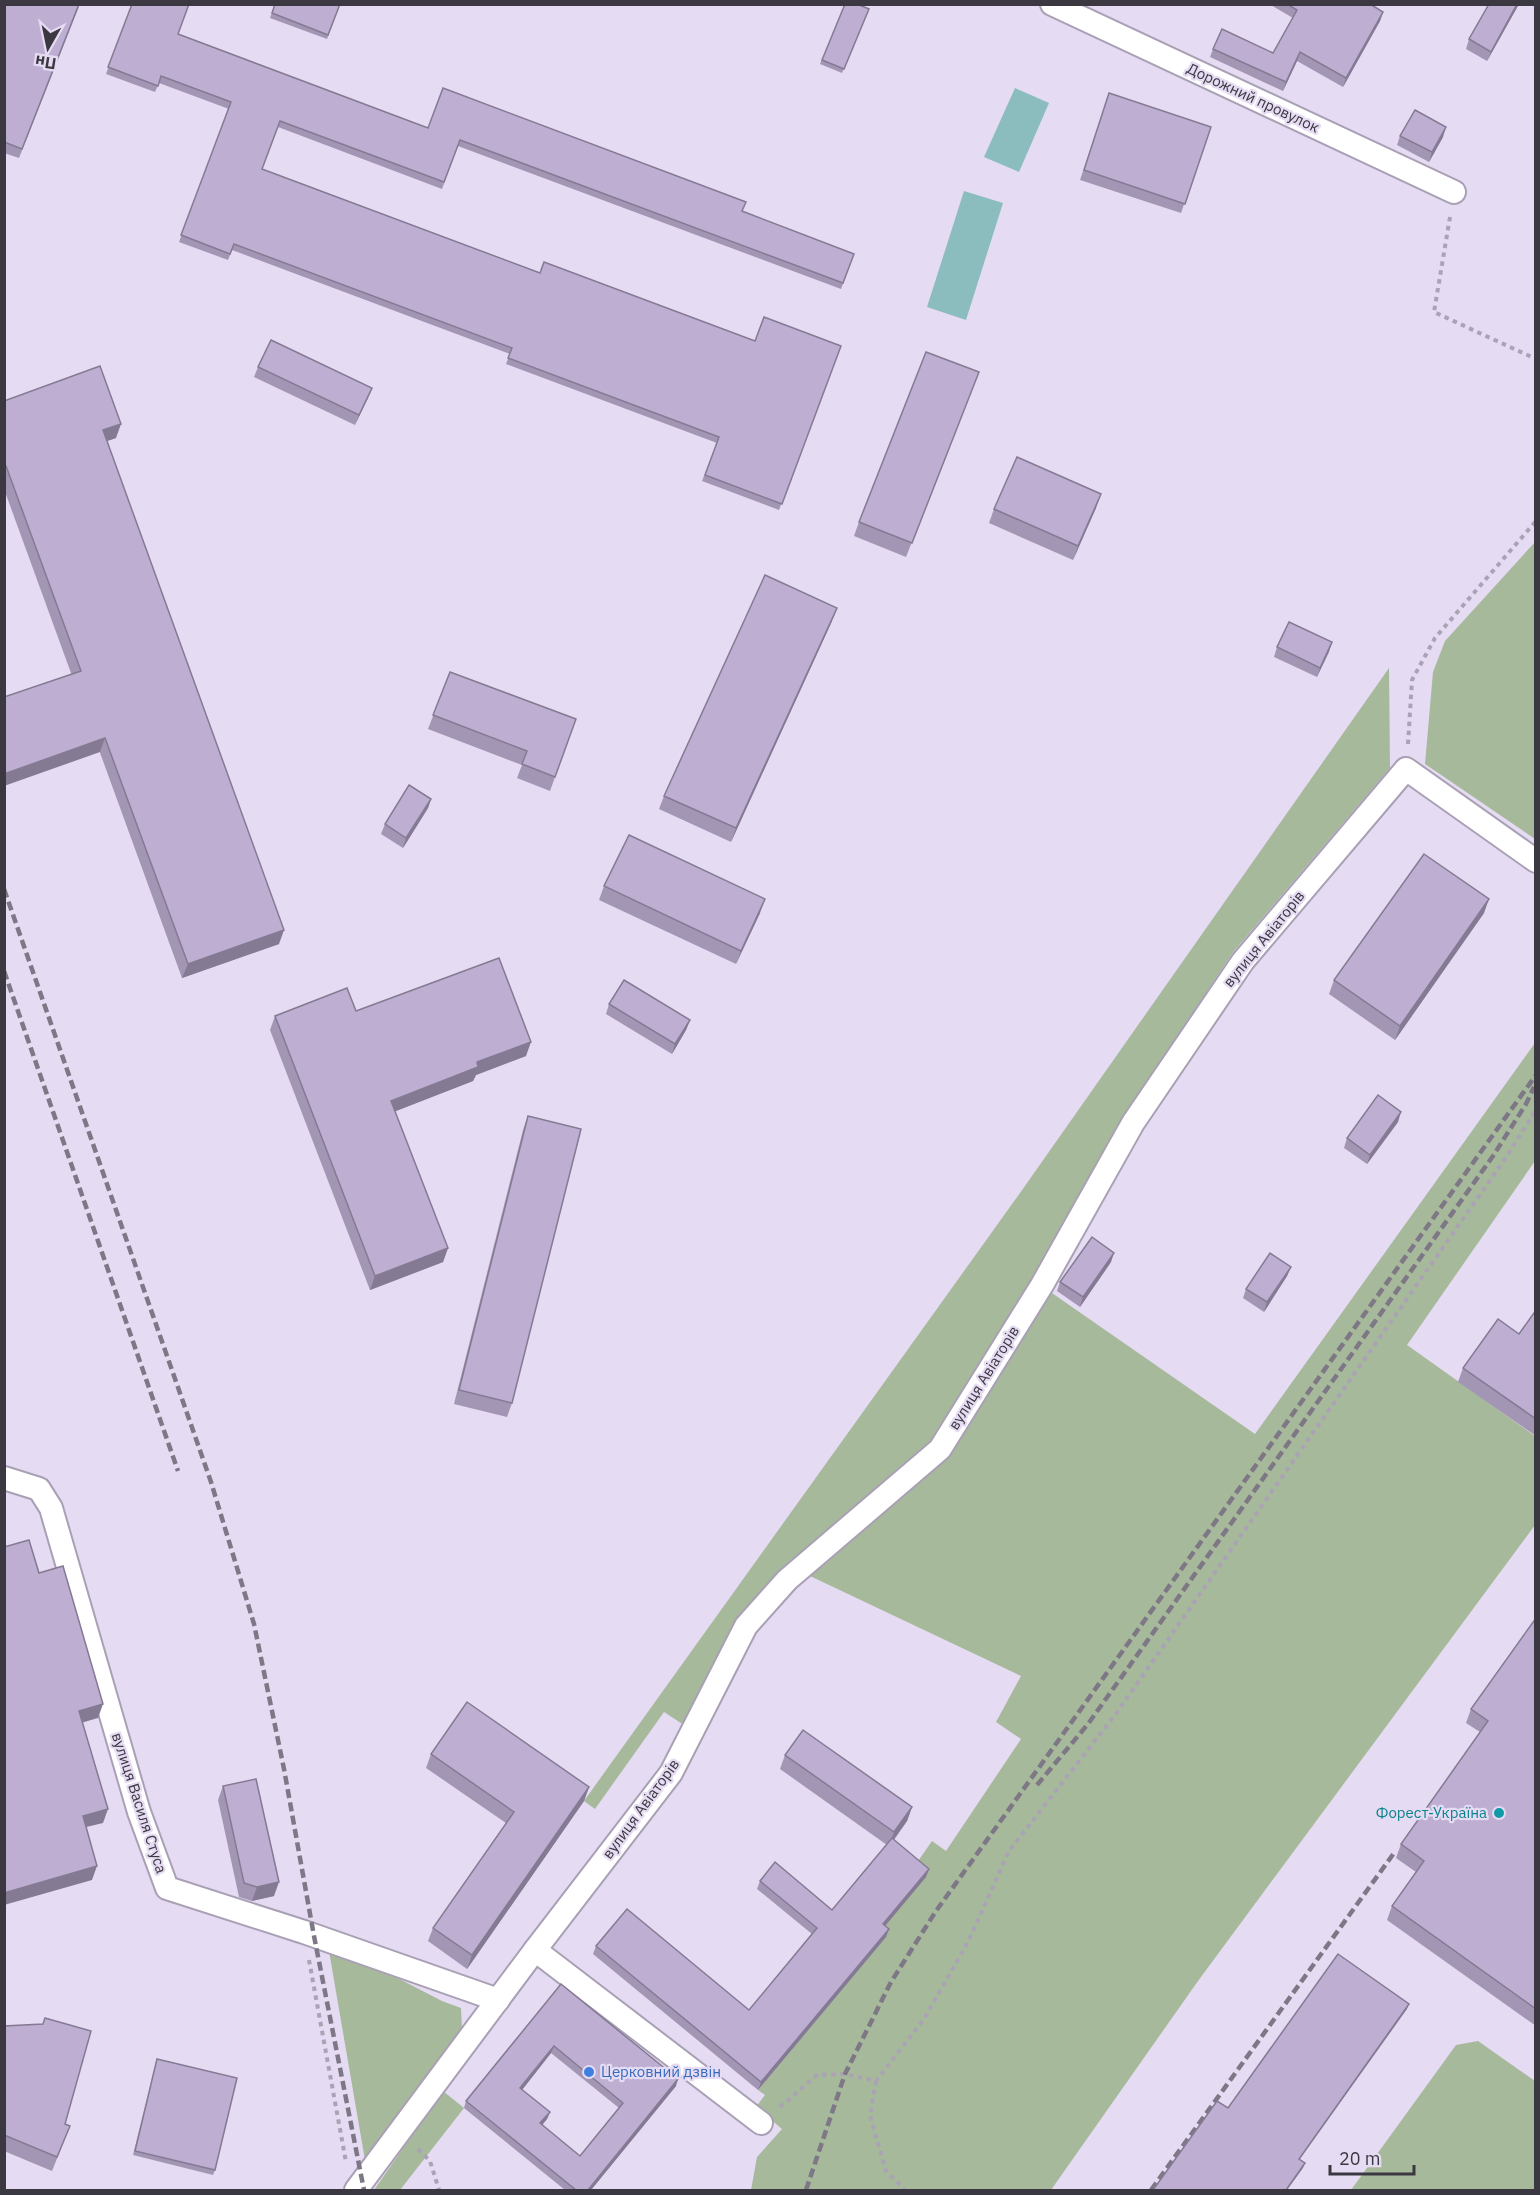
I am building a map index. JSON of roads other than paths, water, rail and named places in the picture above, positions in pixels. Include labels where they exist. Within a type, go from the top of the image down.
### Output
[{"type":"street","name":"Дорожний провулок","points":[[1052,4],[1454,192]]},
{"type":"street","name":"вулиця Авіаторів","points":[[356,2190],[535,1950],[671,1773],[746,1626],[788,1580],[940,1449],[1042,1285],[1133,1123],[1243,961],[1406,769],[1536,861]]},
{"type":"street","name":"вулиця Василя Стуса","points":[[4,1478],[39,1489],[51,1508],[139,1812],[167,1888],[304,1932],[498,2000]]},
{"type":"street","points":[[535,1950],[761,2124]]},
{"type":"railway","points":[[4,889],[211,1482],[254,1624],[364,2190]]},
{"type":"railway","points":[[4,971],[178,1471]]},
{"type":"railway","points":[[806,2190],[845,2074],[891,1982],[936,1911],[1536,1075]]},
{"type":"railway","points":[[1037,1785],[1088,1724],[1493,1156],[1526,1104],[1534,1087]]},
{"type":"railway","points":[[1151,2190],[1394,1853]]},
{"type":"place","name":"Форест-Україна","points":[[1499,1813]]},
{"type":"place","name":"Церковний дзвін","points":[[589,2072]]}]
